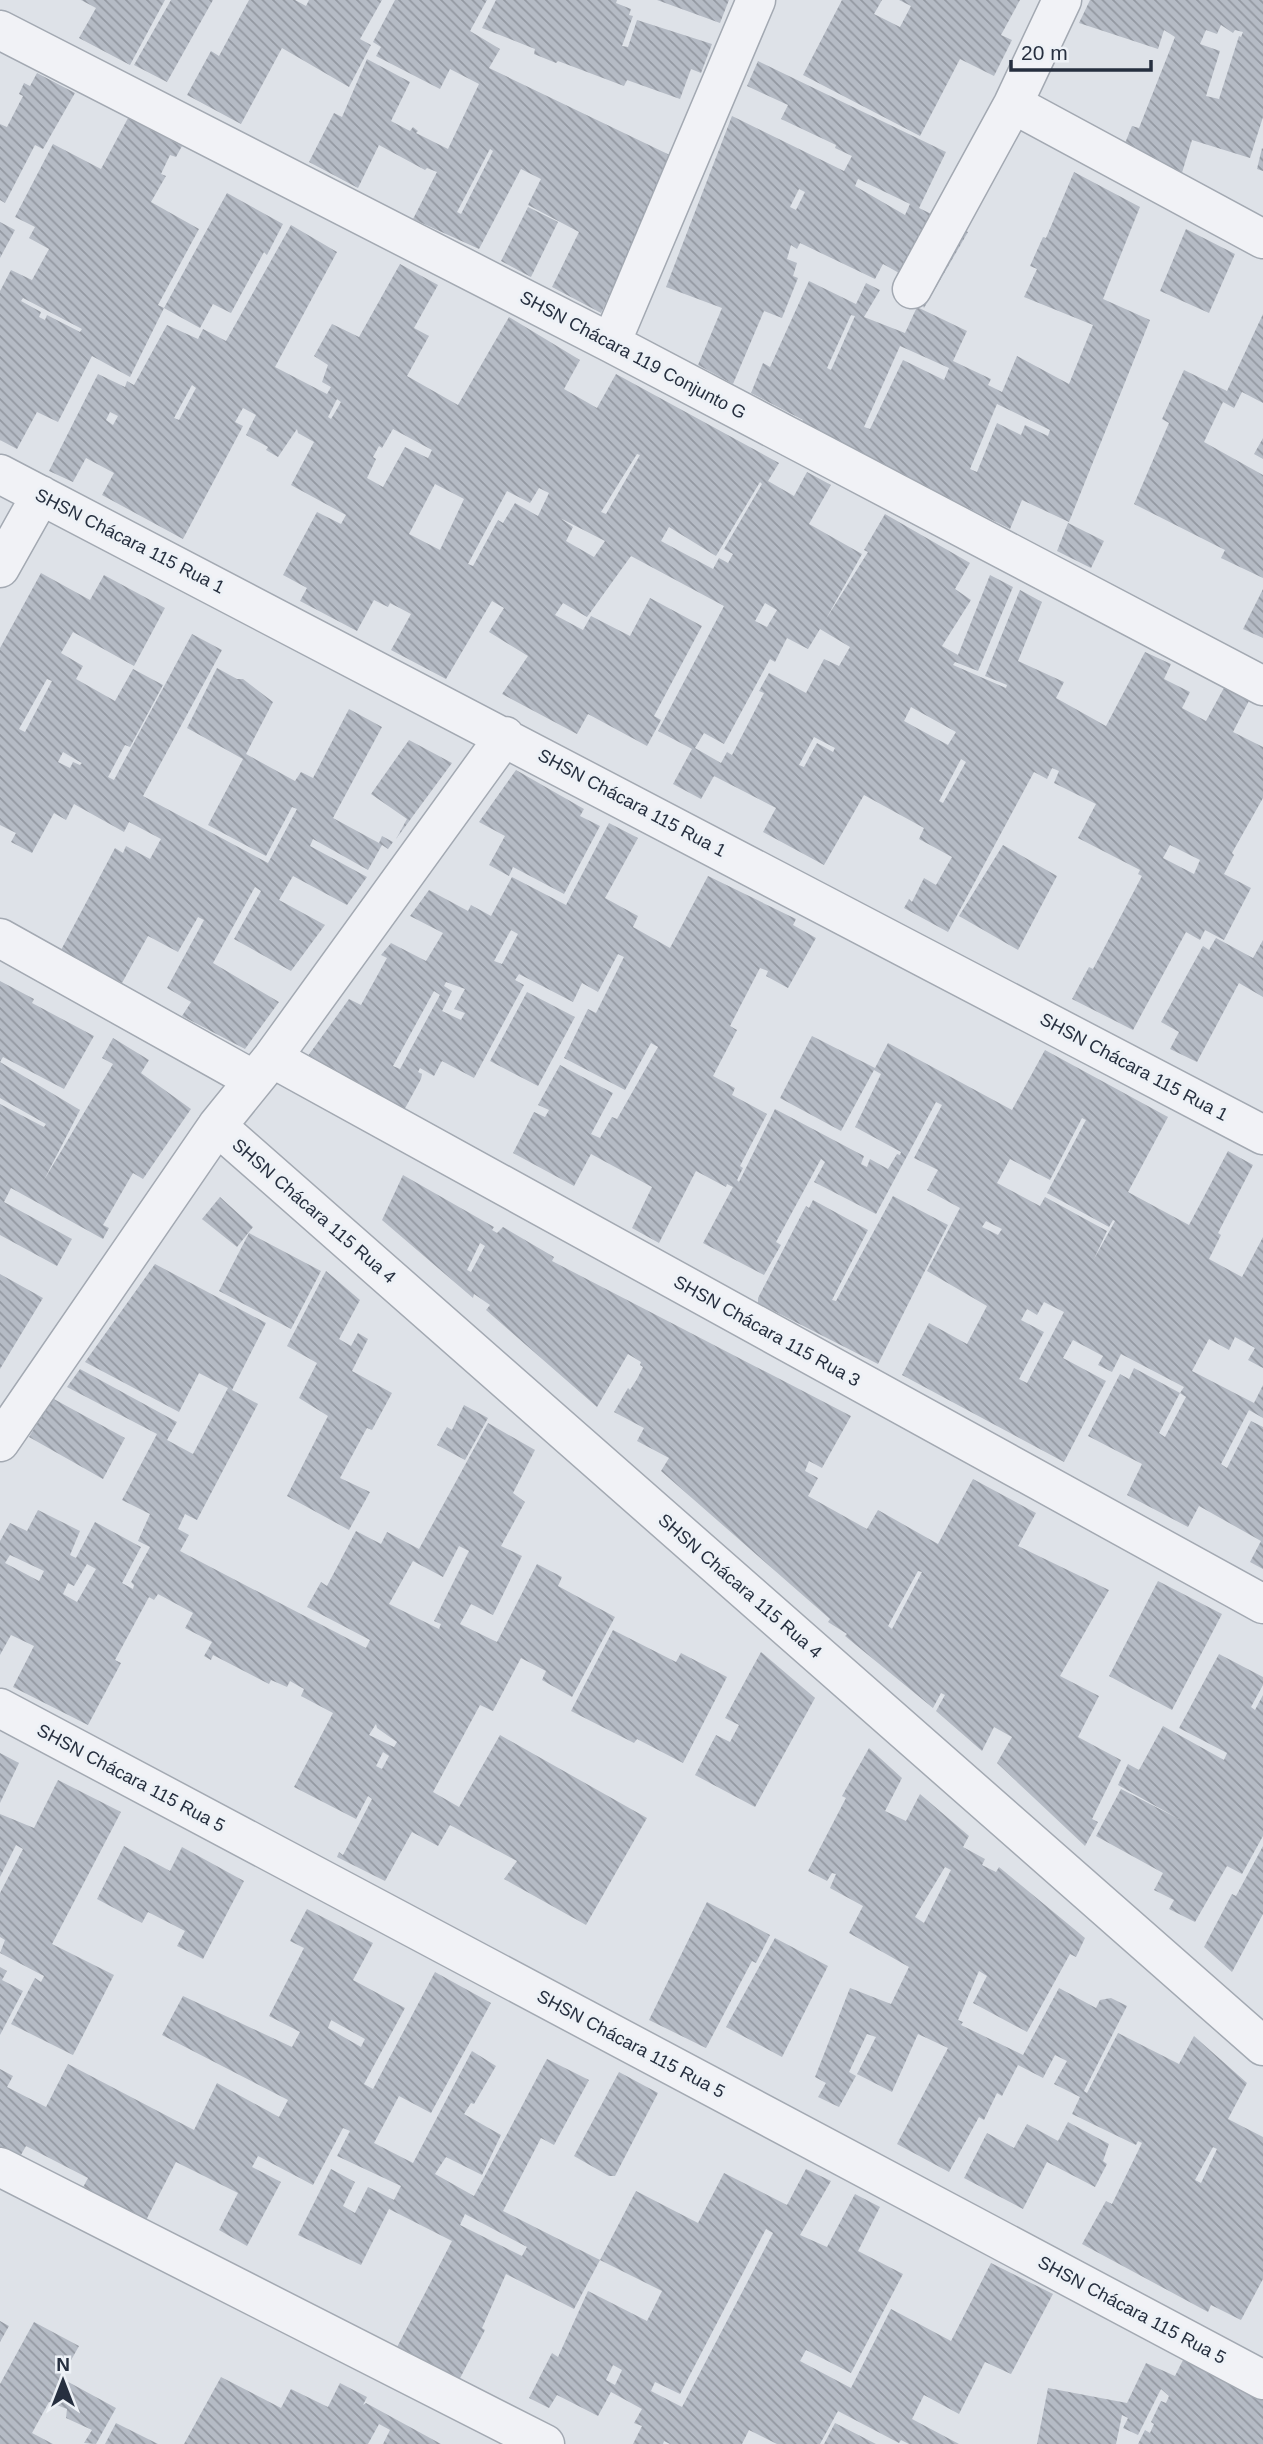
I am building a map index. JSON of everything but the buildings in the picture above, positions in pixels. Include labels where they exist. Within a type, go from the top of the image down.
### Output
[{"type":"street","points":[[611,343],[756,0]]},
{"type":"street","points":[[912,289],[1013,104],[1062,0]]},
{"type":"street","name":"SHSN Chácara 119 Conjunto G","points":[[0,30],[611,343],[1263,686]]},
{"type":"street","points":[[1013,104],[1263,239]]},
{"type":"street","name":"SHSN Chácara 115 Rua 1","points":[[0,474],[1263,1135]]},
{"type":"street","points":[[0,568],[41,495]]},
{"type":"street","points":[[5,1424],[217,1126],[263,1069],[505,736]]},
{"type":"street","name":"SHSN Chácara 115 Rua 3","points":[[0,937],[263,1069],[1263,1604]]},
{"type":"street","name":"SHSN Chácara 115 Rua 4","points":[[217,1126],[1263,2046]]},
{"type":"street","name":"SHSN Chácara 115 Rua 5","points":[[0,1708],[1263,2380]]},
{"type":"street","points":[[0,2167],[545,2444]]}]
